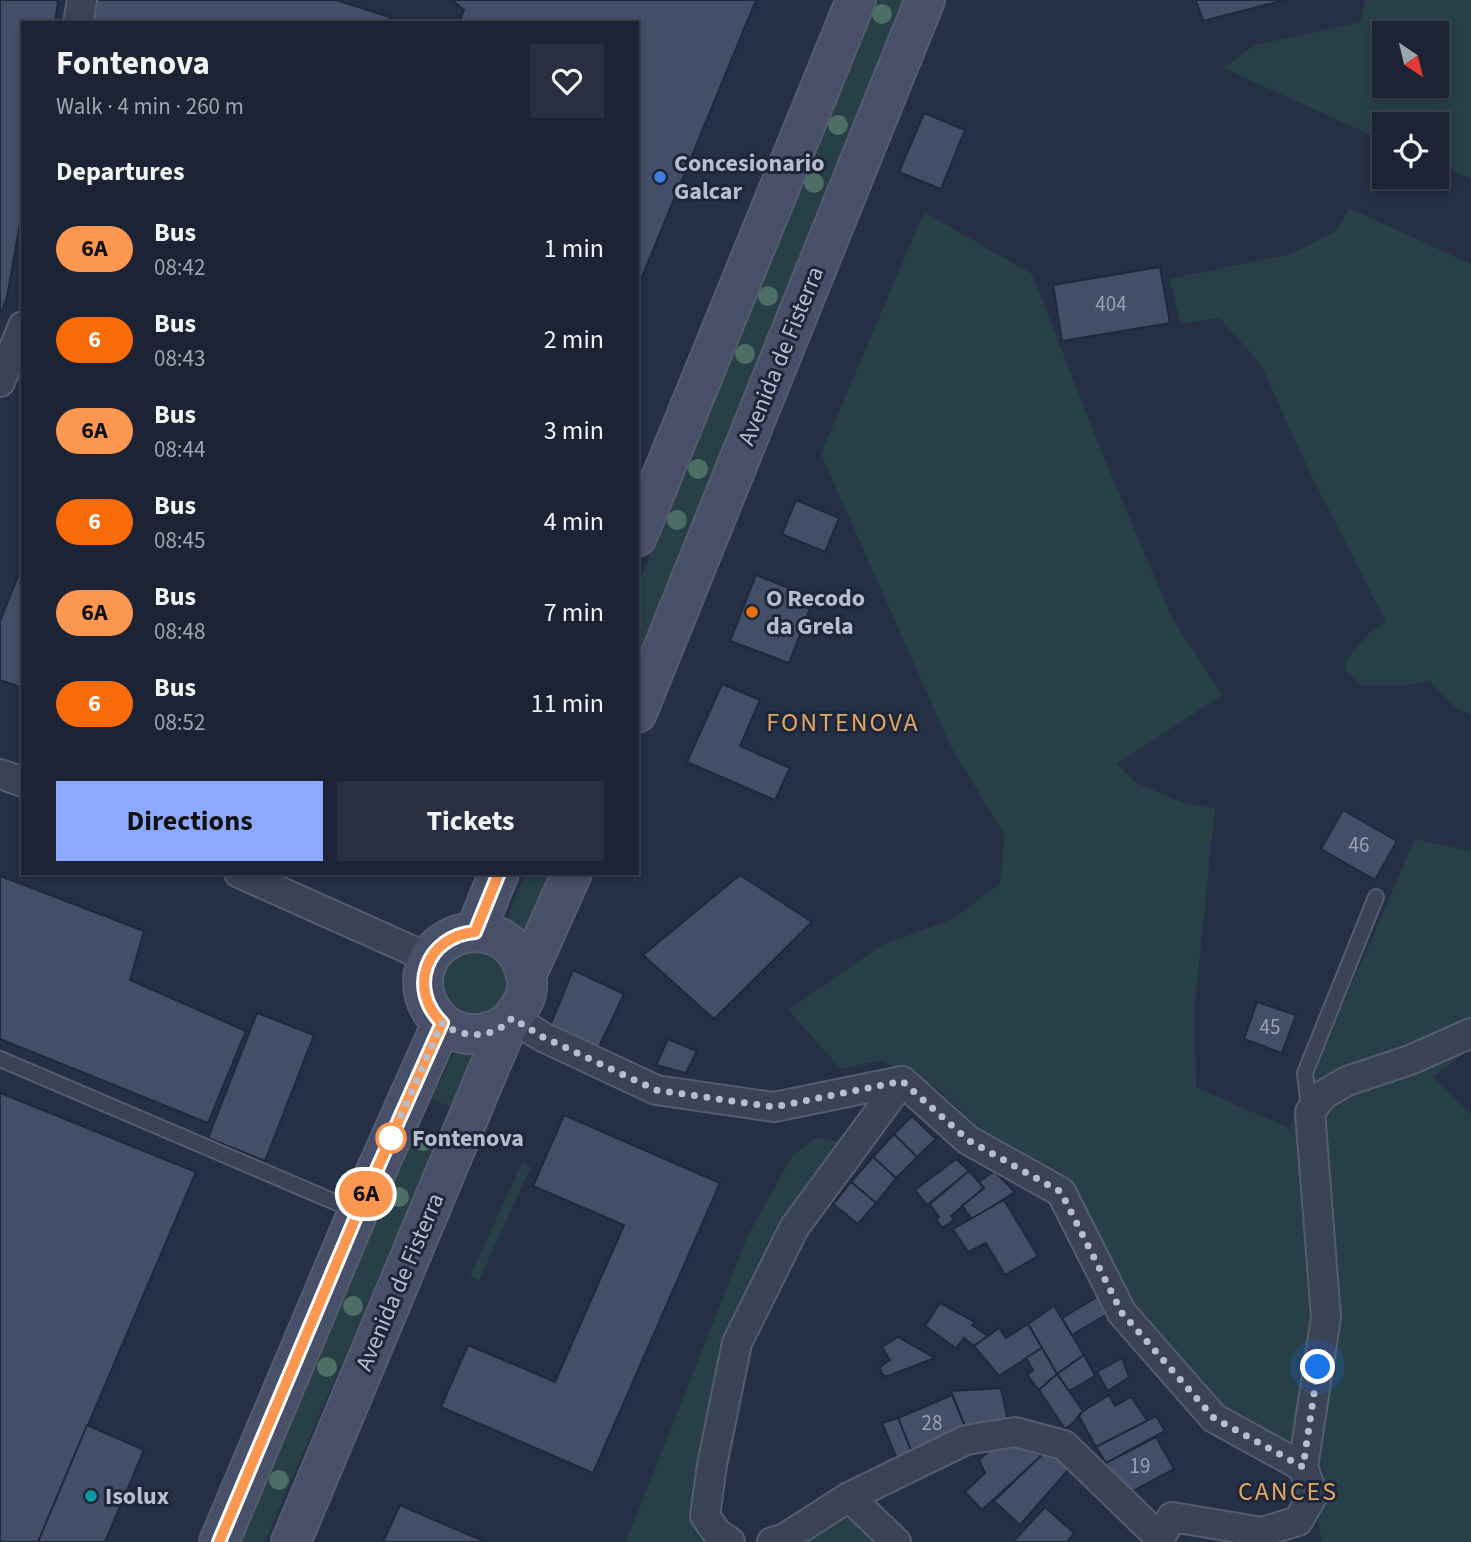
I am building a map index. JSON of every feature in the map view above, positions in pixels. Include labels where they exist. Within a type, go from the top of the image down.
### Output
[{"type":"main road","points":[[639,532],[856,0]]},
{"type":"main road","name":"Avenida de Fisterra","points":[[639,708],[925,0]]},
{"type":"main road","points":[[475,932],[498,875]]},
{"type":"main road","name":"Avenida de Fisterra","points":[[291,1542],[511,1020],[520,1008],[526,993],[526,976],[571,875]]},
{"type":"main road","points":[[511,1020],[496,1031],[479,1035],[461,1033],[442,1023],[433,1014],[426,999],[423,982],[430,959],[435,950],[449,939],[475,932],[497,937],[511,946],[521,960],[526,976]]},
{"type":"main road","points":[[219,1542],[358,1212],[442,1023]]},
{"type":"street","points":[[78,21],[82,0]]},
{"type":"street","points":[[0,382],[21,331]]},
{"type":"street","points":[[0,774],[21,781]]},
{"type":"street","points":[[243,875],[430,959]]},
{"type":"street","points":[[511,1020],[656,1090],[774,1107],[902,1081]]},
{"type":"street","points":[[772,1542],[785,1538],[849,1497],[966,1440],[1015,1432],[1064,1445],[1159,1540],[1172,1517],[1262,1532],[1298,1521],[1313,1495],[1303,1467],[1326,1317],[1310,1112],[1323,1095],[1347,1081],[1410,1060],[1471,1033]]},
{"type":"street","points":[[902,1081],[968,1140],[1061,1192],[1122,1313],[1205,1408],[1214,1418],[1303,1467]]},
{"type":"street","points":[[730,1542],[717,1534],[705,1516],[712,1465],[737,1343],[794,1228],[902,1081]]},
{"type":"street","points":[[849,1497],[896,1542]]},
{"type":"lane","points":[[1310,1112],[1305,1073],[1376,897]]},
{"type":"lane","points":[[0,1059],[358,1212]]},
{"type":"shaded area","points":[[875,0],[905,0],[639,656],[639,583]]},
{"type":"shaded area","points":[[1365,0],[1471,0],[1471,179],[1449,169],[1449,112],[1372,112],[1372,136],[1223,68],[1255,45],[1361,22]]},
{"type":"shaded area","points":[[1349,208],[1471,264],[1471,715],[1453,706],[1429,681],[1407,685],[1361,685],[1346,671],[1345,662],[1368,634],[1386,622],[1309,471],[1261,365],[1220,318],[1181,324],[1169,279],[1291,254],[1336,231]]},
{"type":"shaded area","points":[[924,212],[1032,274],[1102,453],[1172,618],[1222,695],[1117,764],[1135,782],[1181,802],[1215,808],[1195,1003],[1196,1087],[1289,1128],[1415,839],[1471,851],[1471,1048],[1433,1077],[1471,1114],[1471,1542],[1322,1542],[1318,1521],[1326,1501],[1324,1470],[1288,1451],[1202,1390],[1137,1306],[1076,1195],[984,1133],[937,1088],[881,1060],[841,1069],[788,1010],[882,945],[955,918],[1000,883],[1005,836],[950,745],[821,454]]},
{"type":"shaded area","points":[[524,875],[551,875],[527,935],[504,927]]},
{"type":"shaded area","points":[[475,946],[506,962],[509,997],[482,1019],[448,1008],[440,975],[445,964]]},
{"type":"shaded area","points":[[454,1053],[466,1053],[475,1057],[453,1108],[431,1099]]},
{"type":"shaded area","points":[[414,1132],[436,1143],[265,1542],[238,1542]]},
{"type":"shaded area","points":[[817,1137],[841,1142],[741,1314],[711,1542],[626,1542],[748,1235],[792,1156]]},
{"type":"shaded area","points":[[522,1163],[531,1167],[479,1280],[470,1276]]},
{"type":"shaded area","points":[[839,1517],[861,1523],[880,1542],[798,1542]]},
{"type":"building","points":[[0,0],[56,0],[55,21],[21,21],[21,217],[7,297],[0,315]]},
{"type":"building","points":[[92,0],[336,0],[390,17],[389,21],[88,21]]},
{"type":"building","name":"Concesionario Galcar","points":[[452,0],[756,0],[639,284],[639,21],[460,21],[464,10]]},
{"type":"building","points":[[1196,0],[1285,0],[1203,21]]},
{"type":"building","points":[[924,113],[965,130],[941,189],[899,172]]},
{"type":"building","points":[[1160,267],[1170,323],[1062,341],[1053,285]]},
{"type":"building","points":[[796,500],[839,518],[825,552],[782,534]]},
{"type":"building","points":[[21,569],[21,687],[0,680],[0,621]]},
{"type":"building","points":[[756,575],[814,598],[789,663],[730,641]]},
{"type":"building","points":[[722,684],[760,700],[740,746],[790,768],[775,800],[687,762]]},
{"type":"building","points":[[1343,810],[1397,841],[1375,880],[1321,849]]},
{"type":"building","points":[[740,875],[812,922],[714,1019],[643,955]]},
{"type":"building","points":[[0,876],[144,931],[130,980],[246,1031],[208,1123],[0,1039]]},
{"type":"building","points":[[573,970],[624,994],[596,1053],[548,1031]]},
{"type":"building","points":[[1257,1002],[1296,1015],[1282,1053],[1244,1039]]},
{"type":"building","points":[[257,1013],[314,1035],[265,1161],[208,1138]]},
{"type":"building","points":[[668,1039],[697,1051],[686,1073],[656,1065]]},
{"type":"building","points":[[0,1093],[196,1172],[38,1542],[0,1542]]},
{"type":"building","points":[[564,1115],[720,1183],[593,1473],[441,1407],[468,1345],[555,1382],[624,1225],[533,1186]]},
{"type":"building","points":[[912,1116],[936,1139],[917,1157],[894,1134]]},
{"type":"building","points":[[894,1134],[917,1157],[896,1178],[873,1157]]},
{"type":"building","points":[[873,1157],[896,1178],[876,1203],[851,1182]]},
{"type":"building","points":[[956,1159],[969,1171],[927,1205],[915,1190]]},
{"type":"building","points":[[969,1171],[984,1188],[951,1216],[954,1220],[942,1228],[936,1219],[939,1217],[930,1204]]},
{"type":"building","points":[[994,1171],[1015,1192],[972,1219],[962,1206],[984,1188],[979,1182]]},
{"type":"building","points":[[851,1182],[876,1203],[858,1224],[833,1204]]},
{"type":"building","points":[[1004,1200],[1038,1256],[1005,1275],[986,1243],[968,1252],[953,1229]]},
{"type":"building","points":[[1101,1295],[1112,1311],[1072,1335],[1062,1318]]},
{"type":"building","points":[[940,1303],[975,1322],[972,1325],[988,1336],[974,1346],[964,1338],[956,1348],[925,1326]]},
{"type":"building","points":[[1054,1306],[1084,1355],[1057,1374],[1028,1324]]},
{"type":"building","points":[[1028,1324],[1042,1348],[999,1376],[974,1346],[999,1328],[1006,1338]]},
{"type":"building","points":[[898,1337],[935,1358],[885,1377],[879,1368],[890,1360],[882,1347]]},
{"type":"building","points":[[1042,1348],[1057,1374],[1039,1390],[1027,1375],[1033,1370],[1026,1358]]},
{"type":"building","points":[[1084,1355],[1095,1376],[1069,1391],[1057,1374]]},
{"type":"building","points":[[1122,1358],[1129,1377],[1108,1391],[1097,1372]]},
{"type":"building","points":[[1057,1374],[1083,1411],[1065,1429],[1039,1390]]},
{"type":"building","points":[[1001,1388],[1009,1426],[966,1429],[951,1391]]},
{"type":"building","points":[[952,1395],[966,1429],[912,1453],[898,1418]]},
{"type":"building","points":[[1109,1395],[1115,1406],[1131,1397],[1148,1421],[1096,1447],[1079,1416]]},
{"type":"building","points":[[1156,1416],[1165,1431],[1106,1463],[1096,1447]]},
{"type":"building","points":[[898,1418],[912,1453],[897,1459],[882,1423]]},
{"type":"building","name":"Isolux","points":[[87,1425],[144,1450],[105,1542],[38,1542]]},
{"type":"building","points":[[1156,1437],[1174,1469],[1126,1495],[1106,1463]]},
{"type":"building","points":[[1016,1440],[1027,1442],[1041,1456],[982,1510],[965,1492],[985,1473],[979,1460],[995,1445],[1004,1449]]},
{"type":"building","points":[[1048,1449],[1069,1469],[1020,1525],[994,1501]]},
{"type":"building","points":[[400,1505],[441,1523],[486,1542],[383,1542]]},
{"type":"building","points":[[1045,1507],[1074,1533],[1067,1542],[1013,1542]]},
{"type":"bus line","name":"6A","points":[[219,1542],[358,1212],[442,1023],[433,1014],[426,999],[423,982],[427,965],[435,950],[449,939],[475,932],[498,875]]},
{"type":"place","name":"Concesionario Galcar","points":[[660,177]]},
{"type":"place","name":"O Recodo da Grela","points":[[752,612]]},
{"type":"place","name":"Fontenova","points":[[391,1138]]},
{"type":"place","name":"Isolux","points":[[91,1496]]},
{"type":"district","name":"FONTENOVA","points":[[843,722]]},
{"type":"district","name":"CANCES","points":[[1288,1491]]},
{"type":"route","points":[[391,1138],[442,1023],[461,1033],[479,1035],[496,1031],[512,1018],[543,1037],[656,1090],[774,1107],[902,1081],[968,1140],[1061,1192],[1122,1313],[1214,1418],[1303,1467],[1318,1367]]}]
